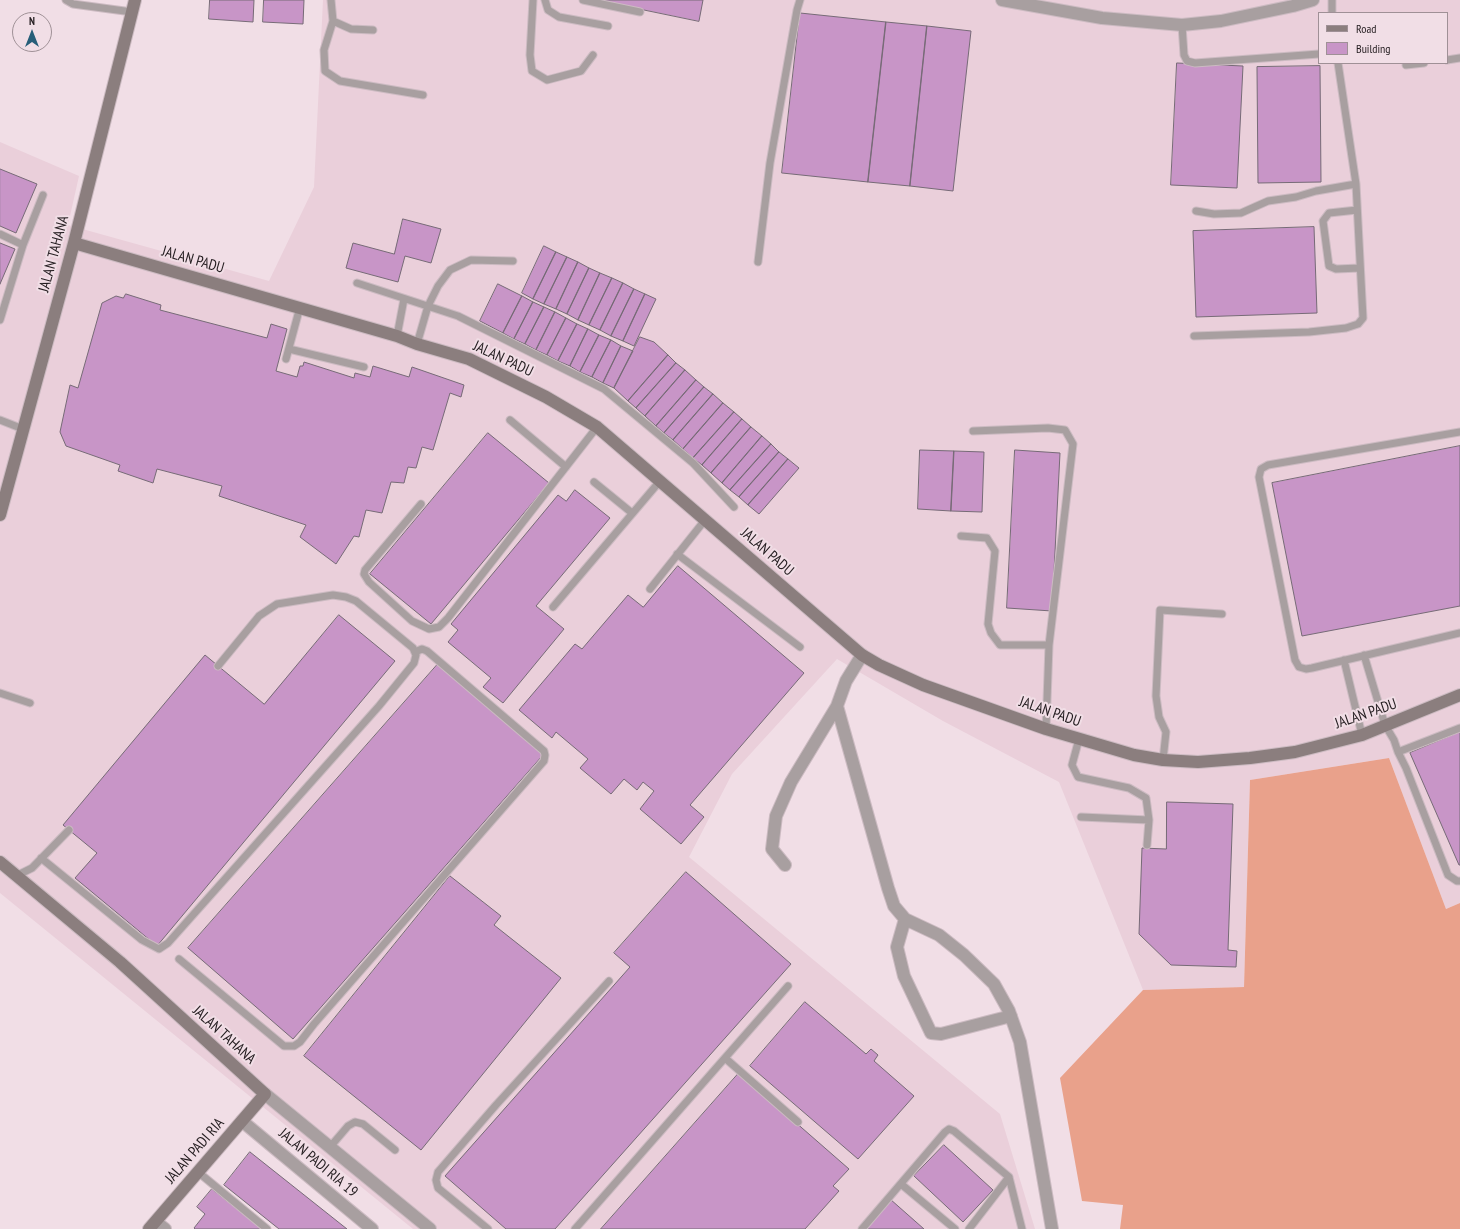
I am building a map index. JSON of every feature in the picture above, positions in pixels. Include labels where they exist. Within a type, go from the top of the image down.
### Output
[{"type":"street","name":"JALAN TAHANA","points":[[0,515],[74,243],[135,0]]},
{"type":"street","points":[[1002,0],[1102,18],[1182,25],[1221,22],[1313,0]]},
{"type":"street","name":"JALAN PADU","points":[[74,243],[300,307],[469,359],[546,397],[597,427],[862,654],[879,665],[923,685],[1046,729],[1134,755],[1163,760],[1198,762],[1250,758],[1295,752],[1362,735],[1460,695]]},
{"type":"street","points":[[785,865],[772,849],[776,816],[791,782],[837,706],[846,681],[862,654]]},
{"type":"street","points":[[837,706],[894,906],[905,919],[939,935],[964,955],[994,984],[1011,1016],[1020,1042],[1052,1229]]},
{"type":"street","name":"JALAN TAHANA","points":[[0,862],[120,962],[265,1094],[430,1229]]},
{"type":"street","points":[[905,919],[897,947],[904,976],[931,1033],[941,1034],[1011,1016]]},
{"type":"street","name":"JALAN PADI RIA","points":[[157,1227],[198,1172],[265,1094]]},
{"type":"street","name":"JALAN PADI RIA 19","points":[[242,1121],[372,1229]]},
{"type":"lane","points":[[66,0],[73,4],[132,12]]},
{"type":"lane","points":[[331,0],[333,20],[324,50],[325,71],[340,81],[424,95]]},
{"type":"lane","points":[[533,0],[530,55],[532,71],[547,80],[581,72],[593,56]]},
{"type":"lane","points":[[545,0],[548,10],[559,17],[608,26]]},
{"type":"lane","points":[[583,0],[640,12]]},
{"type":"lane","points":[[758,262],[770,163],[800,0]]},
{"type":"lane","points":[[1332,0],[1332,12]]},
{"type":"lane","points":[[333,20],[351,29],[373,30]]},
{"type":"lane","points":[[1182,25],[1184,55],[1187,61],[1195,63],[1318,54]]},
{"type":"lane","points":[[1448,60],[1460,58]]},
{"type":"lane","points":[[1194,336],[1309,332],[1346,328],[1358,324],[1363,318],[1356,184],[1338,64]]},
{"type":"lane","points":[[1406,65],[1415,64]]},
{"type":"lane","points":[[1196,211],[1214,214],[1241,213],[1268,201],[1296,197],[1316,191],[1356,184]]},
{"type":"lane","points":[[0,320],[23,245],[43,195]]},
{"type":"lane","points":[[1357,210],[1329,213],[1323,221],[1327,261],[1329,266],[1336,269],[1360,268]]},
{"type":"lane","points":[[0,234],[23,245]]},
{"type":"lane","points":[[417,344],[428,306],[438,286],[450,270],[471,260],[513,262]]},
{"type":"lane","points":[[357,283],[458,316],[604,389],[693,463],[734,507]]},
{"type":"lane","points":[[397,336],[404,299]]},
{"type":"lane","points":[[286,359],[300,307]]},
{"type":"lane","points":[[289,349],[364,367]]},
{"type":"lane","points":[[0,420],[24,429]]},
{"type":"lane","points":[[510,420],[566,467]]},
{"type":"lane","points":[[421,504],[365,570],[364,574],[369,582],[412,621],[429,629],[439,627],[448,618],[597,427]]},
{"type":"lane","points":[[972,431],[1048,428],[1065,430],[1073,444],[1049,645],[1046,729]]},
{"type":"lane","points":[[1460,432],[1268,465],[1261,469],[1259,477],[1296,664],[1306,669],[1460,633]]},
{"type":"lane","points":[[552,607],[660,481]]},
{"type":"lane","points":[[594,482],[632,513]]},
{"type":"lane","points":[[650,588],[705,520]]},
{"type":"lane","points":[[961,536],[987,538],[995,551],[988,624],[991,633],[1000,645],[1049,645]]},
{"type":"lane","points":[[677,554],[800,647]]},
{"type":"lane","points":[[41,858],[142,940],[159,949],[168,943],[379,706],[416,659],[415,652],[356,601],[346,597],[333,595],[277,604],[259,616],[218,666]]},
{"type":"lane","points":[[1163,760],[1166,732],[1159,717],[1156,696],[1160,610],[1222,614]]},
{"type":"lane","points":[[179,959],[284,1046],[294,1046],[300,1042],[314,1024],[544,761],[544,751],[427,651],[422,649],[415,652]]},
{"type":"lane","points":[[1364,655],[1385,725],[1394,740],[1406,768],[1448,875],[1457,881],[1460,881]]},
{"type":"lane","points":[[1344,660],[1362,735]]},
{"type":"lane","points":[[0,693],[30,703]]},
{"type":"lane","points":[[1398,752],[1460,728]]},
{"type":"lane","points":[[1079,739],[1072,765],[1078,777],[1129,788],[1146,798],[1149,820],[1147,845]]},
{"type":"lane","points":[[1081,817],[1149,820]]},
{"type":"lane","points":[[16,876],[32,868],[69,830]]},
{"type":"lane","points":[[488,1229],[438,1188],[436,1180],[438,1172],[496,1105],[609,981]]},
{"type":"lane","points":[[575,1229],[788,986]]},
{"type":"lane","points":[[725,1058],[798,1122]]},
{"type":"lane","points":[[330,1147],[348,1126],[355,1122],[363,1124],[396,1150]]},
{"type":"lane","points":[[862,1229],[945,1132],[949,1130],[954,1131],[1009,1177],[1022,1229]]},
{"type":"lane","points":[[198,1172],[267,1229]]},
{"type":"lane","points":[[969,1229],[1009,1177]]},
{"type":"lane","points":[[901,1184],[955,1229]]},
{"type":"shaded area","points":[[323,0],[1460,0],[1460,903],[1446,909],[1389,758],[1250,780],[1244,987],[1143,990],[1059,782],[943,721],[837,659],[732,774],[689,857],[1000,1114],[1035,1229],[413,1229],[0,893],[0,142],[79,176],[68,225],[269,281],[314,187]]},
{"type":"shaded area","points":[[1389,758],[1446,909],[1460,903],[1460,1229],[1120,1229],[1123,1205],[1082,1201],[1060,1078],[1143,990],[1244,987],[1250,780]]},
{"type":"building","points":[[210,0],[254,0],[253,22],[209,19]]},
{"type":"building","points":[[264,0],[304,0],[303,24],[263,22]]},
{"type":"building","points":[[596,0],[703,0],[699,21]]},
{"type":"building","points":[[800,13],[886,22],[868,182],[782,173]]},
{"type":"building","points":[[886,22],[927,26],[910,186],[868,182]]},
{"type":"building","points":[[927,26],[971,31],[953,191],[910,186]]},
{"type":"building","points":[[1177,63],[1243,66],[1237,188],[1171,185]]},
{"type":"building","points":[[1320,66],[1321,182],[1258,183],[1257,67]]},
{"type":"building","points":[[0,169],[37,184],[16,233],[0,226]]},
{"type":"building","points":[[403,219],[441,229],[431,263],[405,256],[398,282],[346,268],[353,243],[394,254]]},
{"type":"building","points":[[1314,227],[1317,313],[1196,317],[1193,231]]},
{"type":"building","points":[[0,243],[15,249],[0,284]]},
{"type":"building","points":[[544,246],[556,252],[533,299],[522,293]]},
{"type":"building","points":[[556,252],[567,257],[544,304],[533,299]]},
{"type":"building","points":[[567,257],[578,262],[556,309],[544,304]]},
{"type":"building","points":[[578,262],[589,268],[567,314],[556,309]]},
{"type":"building","points":[[589,268],[600,273],[578,320],[567,314]]},
{"type":"building","points":[[600,273],[612,278],[589,325],[578,320]]},
{"type":"building","points":[[612,278],[623,283],[600,330],[589,325]]},
{"type":"building","points":[[623,283],[634,289],[611,336],[600,330]]},
{"type":"building","points":[[498,284],[522,296],[503,333],[480,321]]},
{"type":"building","points":[[634,289],[645,294],[623,341],[611,336]]},
{"type":"building","points":[[126,294],[161,305],[160,310],[267,338],[271,324],[287,329],[276,371],[297,377],[300,366],[303,366],[304,362],[354,378],[355,373],[370,377],[373,366],[409,377],[412,367],[464,385],[461,397],[450,393],[433,450],[422,447],[416,468],[408,467],[404,483],[391,482],[382,513],[366,510],[359,537],[354,536],[336,564],[300,537],[306,525],[219,496],[222,486],[157,469],[153,483],[118,471],[120,465],[66,446],[60,432],[70,385],[78,388],[102,303],[116,296],[123,298]]},
{"type":"building","points":[[645,294],[656,299],[634,346],[623,341]]},
{"type":"building","points":[[522,296],[533,302],[514,339],[503,333]]},
{"type":"building","points":[[533,302],[544,307],[525,344],[514,339]]},
{"type":"building","points":[[544,307],[555,312],[536,350],[525,344]]},
{"type":"building","points":[[555,312],[566,318],[547,355],[536,350]]},
{"type":"building","points":[[566,318],[577,324],[558,361],[547,355]]},
{"type":"building","points":[[577,324],[588,329],[570,366],[558,361]]},
{"type":"building","points":[[588,329],[599,335],[580,372],[570,366]]},
{"type":"building","points":[[599,335],[611,340],[592,377],[580,372]]},
{"type":"building","points":[[640,337],[654,342],[668,355],[628,401],[614,388]]},
{"type":"building","points":[[611,340],[621,346],[603,383],[592,377]]},
{"type":"building","points":[[621,346],[633,351],[614,388],[603,383]]},
{"type":"building","points":[[668,355],[676,363],[636,408],[628,401]]},
{"type":"building","points":[[676,363],[685,370],[645,416],[636,408]]},
{"type":"building","points":[[685,370],[696,380],[656,426],[645,416]]},
{"type":"building","points":[[696,380],[704,387],[664,433],[656,426]]},
{"type":"building","points":[[704,387],[713,394],[673,440],[664,433]]},
{"type":"building","points":[[713,394],[723,403],[683,449],[673,440]]},
{"type":"building","points":[[723,403],[734,412],[693,458],[683,449]]},
{"type":"building","points":[[734,412],[742,419],[702,465],[693,458]]},
{"type":"building","points":[[742,419],[751,427],[711,473],[702,465]]},
{"type":"building","points":[[751,427],[762,436],[722,483],[711,473]]},
{"type":"building","points":[[488,433],[549,483],[431,624],[370,574]]},
{"type":"building","points":[[762,436],[771,444],[730,490],[722,483]]},
{"type":"building","points":[[771,444],[779,452],[739,497],[730,490]]},
{"type":"building","points":[[1460,446],[1460,606],[1302,636],[1272,483]]},
{"type":"building","points":[[920,450],[954,451],[951,511],[918,509]]},
{"type":"building","points":[[1015,450],[1060,453],[1052,611],[1007,608]]},
{"type":"building","points":[[954,451],[984,452],[982,512],[951,511]]},
{"type":"building","points":[[779,452],[788,459],[748,505],[739,497]]},
{"type":"building","points":[[788,459],[799,468],[759,514],[748,505]]},
{"type":"building","points":[[575,490],[610,518],[536,606],[564,629],[503,703],[483,687],[491,678],[448,642],[458,630],[451,624],[558,495],[566,501]]},
{"type":"building","points":[[678,566],[804,673],[690,805],[704,817],[681,844],[640,809],[654,791],[643,782],[637,790],[624,779],[611,794],[580,768],[588,759],[556,732],[552,738],[519,710],[575,644],[582,649],[628,595],[643,607]]},
{"type":"building","points":[[339,615],[395,661],[157,946],[75,878],[97,853],[63,825],[205,655],[264,704]]},
{"type":"building","points":[[438,664],[543,755],[293,1039],[188,948]]},
{"type":"building","points":[[1460,732],[1460,865],[1459,865],[1410,753]]},
{"type":"building","points":[[1167,802],[1233,804],[1228,950],[1237,951],[1236,967],[1171,965],[1139,934],[1142,848],[1166,849]]},
{"type":"building","points":[[686,872],[791,964],[555,1229],[506,1229],[445,1176],[630,967],[614,953]]},
{"type":"building","points":[[450,876],[501,916],[494,925],[561,978],[421,1150],[304,1056]]},
{"type":"building","points":[[805,1002],[866,1054],[871,1049],[878,1055],[874,1061],[914,1096],[858,1159],[750,1066]]},
{"type":"building","points":[[739,1073],[849,1169],[833,1186],[839,1191],[805,1229],[601,1229]]},
{"type":"building","points":[[944,1145],[993,1190],[963,1222],[914,1176]]},
{"type":"building","points":[[250,1152],[347,1229],[279,1229],[224,1185]]},
{"type":"building","points":[[212,1189],[262,1229],[195,1229],[194,1228],[205,1214],[197,1207]]},
{"type":"building","points":[[890,1199],[924,1229],[863,1229]]}]
